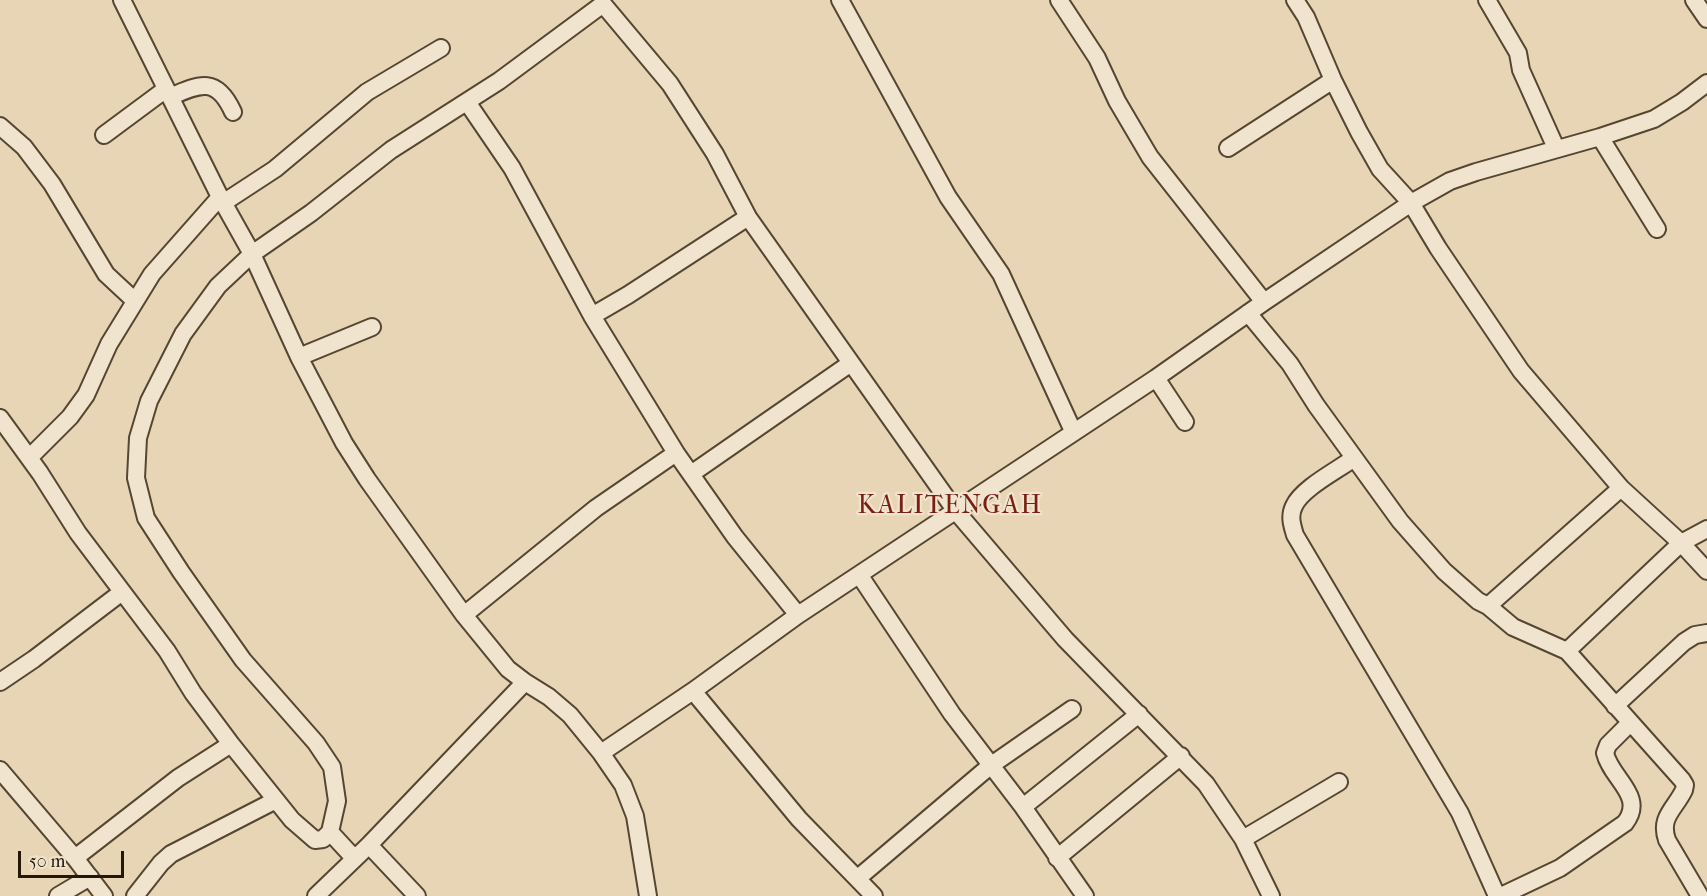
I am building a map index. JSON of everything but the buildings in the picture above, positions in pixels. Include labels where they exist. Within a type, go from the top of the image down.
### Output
[{"type":"street","points":[[122,0],[225,206],[248,247],[299,357],[344,443],[361,470],[464,615],[508,669],[549,697],[570,715],[602,753],[623,785],[635,816],[648,896]]},
{"type":"street","points":[[840,0],[948,197],[1001,274],[1073,431]]},
{"type":"street","points":[[1295,0],[1306,17],[1333,80],[1380,169],[1411,203],[1438,248],[1521,371],[1622,488],[1682,543],[1707,571]]},
{"type":"street","points":[[1487,0],[1518,53],[1521,70],[1556,148]]},
{"type":"street","points":[[1694,0],[1707,19]]},
{"type":"street","points":[[1064,1],[1150,158],[1264,302]]},
{"type":"street","points":[[0,418],[78,533],[167,651],[193,693],[231,744],[292,820],[315,840],[323,839],[330,832],[337,801],[332,767],[316,743],[243,660],[180,572],[146,518],[136,478],[138,438],[149,401],[183,334],[248,247],[311,213],[391,150],[499,81],[601,2],[670,84],[715,154],[748,217],[955,510],[1065,639],[1206,784],[1243,839],[1271,896]]},
{"type":"street","points":[[29,458],[70,417],[86,395],[109,344],[152,274],[225,206],[275,169],[367,92],[441,48]]},
{"type":"street","points":[[1228,148],[1333,80]]},
{"type":"street","points":[[602,753],[798,615],[1156,378],[1411,203],[1450,182],[1476,172],[1600,137],[1654,119],[1707,83]]},
{"type":"street","points":[[104,135],[168,93],[196,85],[212,86],[226,96],[233,112]]},
{"type":"street","points":[[467,102],[512,168],[592,316],[676,453],[735,537],[798,615]]},
{"type":"street","points":[[0,126],[24,147],[52,184],[106,274],[135,301]]},
{"type":"street","points":[[1600,137],[1657,229]]},
{"type":"street","points":[[592,316],[748,217]]},
{"type":"street","points":[[1248,313],[1290,364],[1316,405],[1400,521],[1444,571],[1478,601],[1488,606],[1513,627],[1567,651],[1682,780],[1685,785],[1682,794],[1665,820],[1664,832],[1700,896]]},
{"type":"street","points":[[299,357],[372,327]]},
{"type":"street","points":[[691,474],[851,363]]},
{"type":"street","points":[[1156,378],[1185,422]]},
{"type":"street","points":[[464,615],[596,508],[676,453]]},
{"type":"street","points":[[1354,458],[1304,493],[1294,506],[1291,519],[1295,535],[1460,813],[1499,896],[1560,868],[1625,823],[1633,809],[1632,799],[1605,753],[1608,745],[1630,723]]},
{"type":"street","points":[[1488,606],[1622,488]]},
{"type":"street","points":[[1567,651],[1682,543],[1707,529]]},
{"type":"street","points":[[860,576],[946,706],[1023,807],[1084,896]]},
{"type":"street","points":[[0,682],[122,592]]},
{"type":"street","points":[[1615,706],[1684,642],[1695,635],[1707,633]]},
{"type":"street","points":[[316,896],[369,845],[525,682]]},
{"type":"street","points":[[693,691],[799,819],[874,896]]},
{"type":"street","points":[[858,878],[990,766],[1072,709]]},
{"type":"street","points":[[1023,807],[1139,714]]},
{"type":"street","points":[[75,858],[178,778],[231,744]]},
{"type":"street","points":[[1057,858],[1181,756]]},
{"type":"street","points":[[0,770],[75,858],[104,896]]},
{"type":"street","points":[[1243,839],[1339,782]]},
{"type":"street","points":[[135,896],[171,854],[276,800]]},
{"type":"street","points":[[330,832],[354,858]]},
{"type":"street","points":[[369,845],[417,896]]},
{"type":"street","points":[[58,896],[90,877]]},
{"type":"district","name":"KALITENGAH","points":[[950,507]]}]
